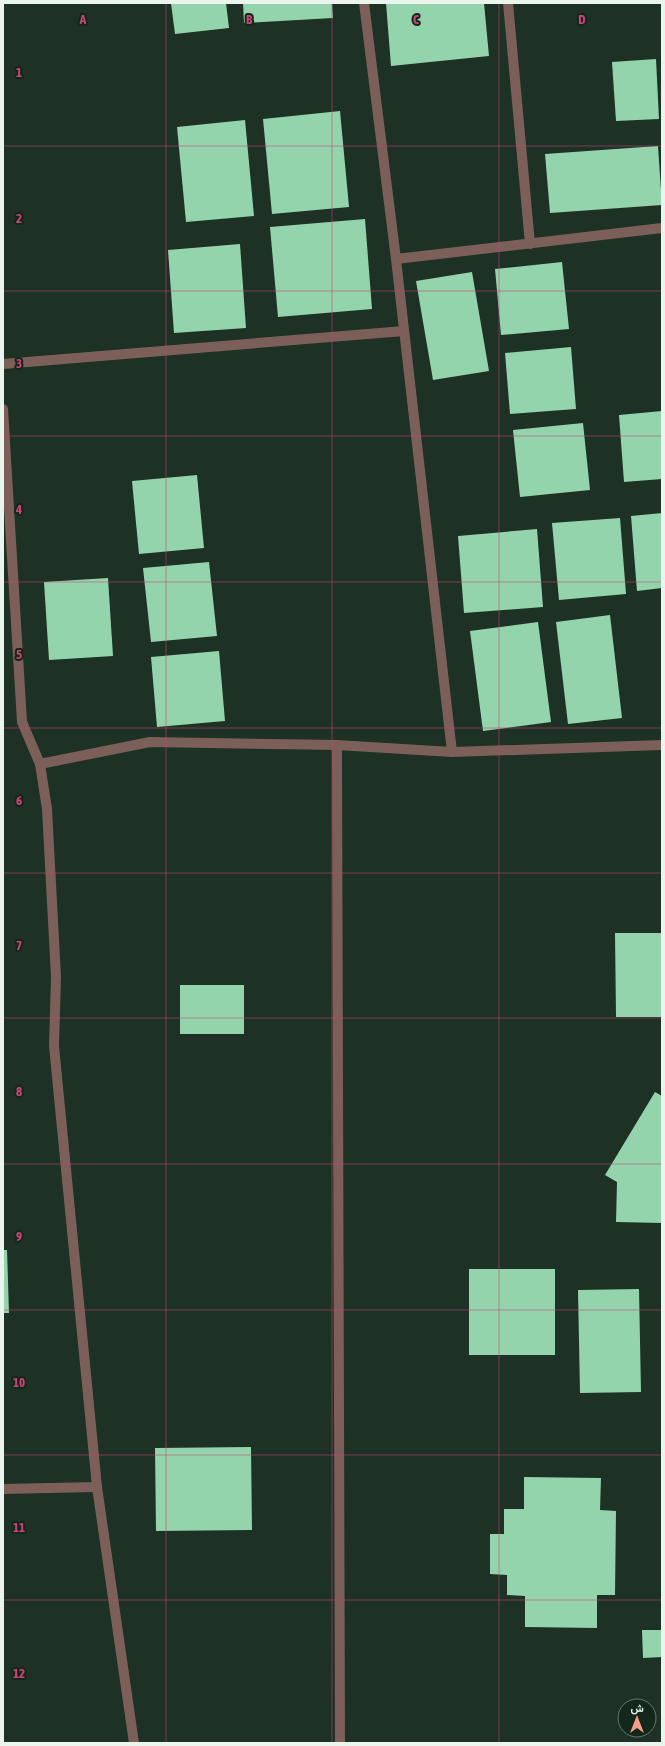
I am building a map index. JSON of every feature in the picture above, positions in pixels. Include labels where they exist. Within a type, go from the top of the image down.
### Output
[{"type":"street","points":[[364,3],[396,259],[452,752]]},
{"type":"street","points":[[508,3],[530,244]]},
{"type":"street","points":[[396,259],[662,228]]},
{"type":"street","points":[[3,364],[404,331]]},
{"type":"street","points":[[3,410],[8,553],[22,722],[40,764],[47,809],[56,977],[54,1046],[97,1487],[134,1743]]},
{"type":"street","points":[[40,764],[150,742],[337,746],[452,752],[662,745]]},
{"type":"street","points":[[337,746],[340,1743]]},
{"type":"street","points":[[3,1489],[97,1487]]},
{"type":"building","points":[[171,3],[226,3],[229,28],[175,34]]},
{"type":"building","points":[[243,3],[332,3],[333,18],[244,23]]},
{"type":"building","points":[[386,3],[484,3],[489,56],[391,66]]},
{"type":"building","points":[[656,59],[659,119],[616,121],[612,62]]},
{"type":"building","points":[[340,111],[349,207],[272,214],[263,119]]},
{"type":"building","points":[[245,120],[254,216],[186,222],[177,127]]},
{"type":"building","points":[[658,146],[662,205],[550,213],[545,154]]},
{"type":"building","points":[[365,219],[372,309],[278,317],[270,227]]},
{"type":"building","points":[[240,244],[246,328],[174,333],[168,250]]},
{"type":"building","points":[[562,262],[569,329],[501,335],[495,269]]},
{"type":"building","points":[[472,272],[489,371],[433,380],[416,281]]},
{"type":"building","points":[[571,347],[576,409],[510,414],[505,353]]},
{"type":"building","points":[[662,411],[662,479],[624,482],[619,415]]},
{"type":"building","points":[[583,423],[590,490],[520,497],[513,430]]},
{"type":"building","points":[[197,475],[204,548],[139,554],[132,481]]},
{"type":"building","points":[[662,513],[662,588],[637,591],[631,516]]},
{"type":"building","points":[[620,518],[626,594],[559,600],[552,523]]},
{"type":"building","points":[[537,529],[543,607],[464,613],[458,536]]},
{"type":"building","points":[[209,562],[217,636],[151,642],[143,568]]},
{"type":"building","points":[[108,578],[113,656],[49,660],[44,582]]},
{"type":"building","points":[[610,615],[622,718],[568,724],[556,622]]},
{"type":"building","points":[[538,622],[551,722],[483,731],[470,631]]},
{"type":"building","points":[[219,651],[225,721],[157,727],[151,657]]},
{"type":"building","points":[[615,933],[662,933],[662,1017],[616,1017]]},
{"type":"building","points":[[180,985],[244,985],[244,1034],[180,1034]]},
{"type":"building","points":[[655,1092],[662,1096],[662,1223],[616,1222],[617,1182],[605,1175]]},
{"type":"building","points":[[3,1250],[7,1250],[9,1313],[3,1313]]},
{"type":"building","points":[[469,1269],[555,1269],[555,1355],[469,1355]]},
{"type":"building","points":[[639,1289],[641,1392],[580,1393],[578,1290]]},
{"type":"building","points":[[251,1447],[252,1530],[156,1531],[155,1448]]},
{"type":"building","points":[[524,1477],[601,1478],[600,1510],[616,1511],[615,1595],[597,1595],[597,1628],[525,1627],[525,1596],[507,1595],[507,1575],[490,1574],[490,1534],[504,1534],[504,1509],[524,1509]]},
{"type":"building","points":[[642,1630],[662,1630],[662,1657],[643,1658]]}]
